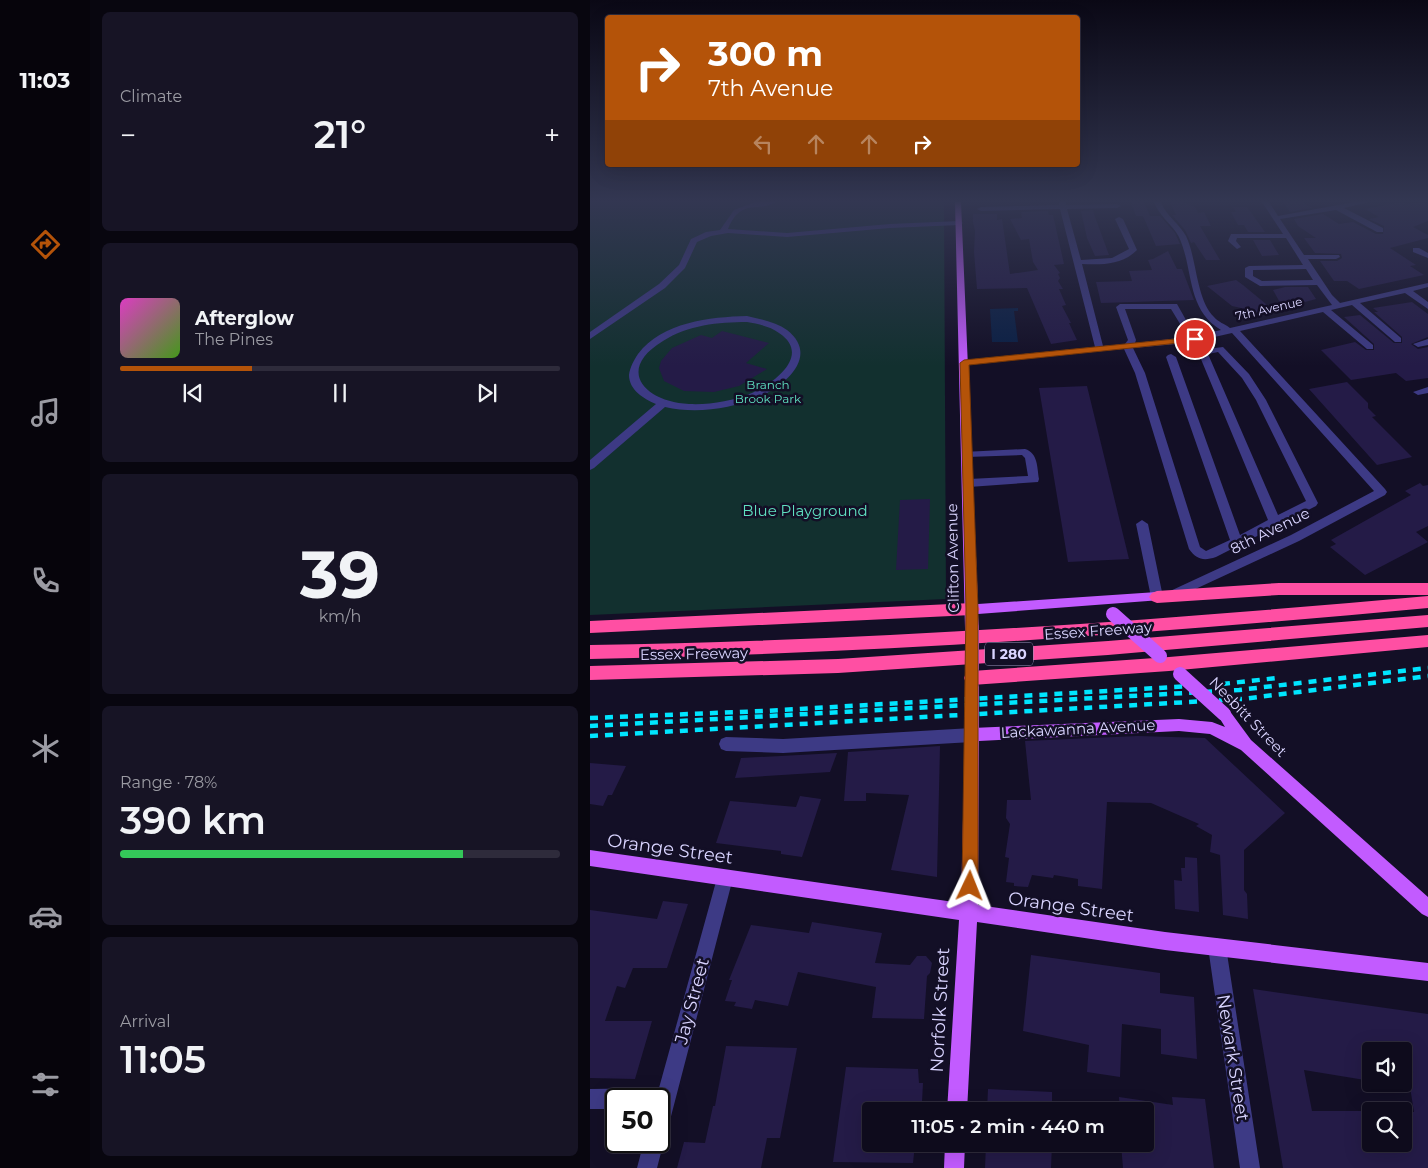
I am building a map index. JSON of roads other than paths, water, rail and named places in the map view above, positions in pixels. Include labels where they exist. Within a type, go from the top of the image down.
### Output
[{"type":"highway","points":[[1165,596],[1280,589],[1428,589]]},
{"type":"highway","name":"Essex Freeway","points":[[590,652],[742,650],[870,644],[1213,620],[1428,602]]},
{"type":"highway","points":[[590,627],[972,609]]},
{"type":"highway","name":"Essex Freeway","points":[[590,674],[838,666],[1146,645],[1428,621]]},
{"type":"highway","points":[[972,678],[1170,665],[1428,641]]},
{"type":"main road","name":"Clifton Avenue","points":[[960,257],[972,609],[972,735],[968,912]]},
{"type":"main road","name":"8th Avenue","points":[[972,609],[1165,596]]},
{"type":"main road","name":"Nesbitt Street","points":[[1082,602],[1096,604],[1113,614],[1224,714],[1246,745],[1428,908]]},
{"type":"main road","name":"Lackawanna Avenue","points":[[972,735],[1179,725],[1212,728],[1246,745]]},
{"type":"main road","name":"Orange Street","points":[[590,858],[1217,947],[1428,972]]},
{"type":"main road","name":"Norfolk Street","points":[[957,1102],[968,912]]},
{"type":"main road","points":[[954,1168],[955,1152]]},
{"type":"street","points":[[590,336],[662,286],[679,269],[686,257]]},
{"type":"street","points":[[1076,257],[1100,350]]},
{"type":"street","points":[[1077,262],[1115,262],[1126,257]]},
{"type":"street","points":[[1189,257],[1192,278],[1207,315],[1232,331]]},
{"type":"street","points":[[1302,257],[1336,257]]},
{"type":"street","points":[[1302,257],[1338,306]]},
{"type":"street","points":[[1309,267],[1249,268],[1249,277],[1260,284],[1319,282]]},
{"type":"street","name":"7th Avenue","points":[[964,363],[1193,339],[1428,285]]},
{"type":"street","points":[[1406,290],[1428,306]]},
{"type":"street","points":[[1354,302],[1398,340]]},
{"type":"street","points":[[1193,339],[1174,306],[1120,308],[1132,340],[1128,347],[1140,373],[1195,549],[1204,556],[1312,504],[1261,400],[1246,376],[1220,348],[1203,352],[1274,522]]},
{"type":"street","points":[[1325,309],[1370,347]]},
{"type":"street","points":[[722,320],[760,321],[787,333],[796,345],[796,361],[791,370],[772,387],[758,394],[724,405],[705,407],[687,407],[663,403],[644,394],[637,386],[634,376],[635,367],[647,349],[663,338],[682,329],[722,320]]},
{"type":"street","name":"8th Avenue","points":[[1165,596],[1295,538],[1381,492],[1232,331]]},
{"type":"street","points":[[1418,344],[1428,342]]},
{"type":"street","points":[[1171,357],[1236,541]]},
{"type":"street","points":[[590,466],[663,403]]},
{"type":"street","points":[[590,458],[606,452]]},
{"type":"street","points":[[968,454],[1025,452],[1030,457],[1034,479],[968,483]]},
{"type":"street","points":[[1142,524],[1165,596]]},
{"type":"street","name":"Lackawanna Avenue","points":[[726,744],[792,745],[972,735]]},
{"type":"street","name":"Jay Street","points":[[669,1088],[725,878]]},
{"type":"street","name":"Newark Street","points":[[1217,947],[1250,1168]]},
{"type":"street","points":[[590,1099],[605,1099]]},
{"type":"street","points":[[647,1168],[651,1153]]},
{"type":"water","points":[[1018,308],[1018,311],[1014,311],[1018,342],[992,342],[990,309]]},
{"type":"railway","points":[[590,726],[1239,690],[1428,668]]},
{"type":"railway","points":[[590,736],[1242,699],[1428,676]]},
{"type":"railway","points":[[1222,684],[1277,678]]},
{"type":"railway","points":[[590,718],[764,711],[1192,686]]},
{"type":"park label","name":"Branch Brook Park","points":[[768,392]]},
{"type":"park label","name":"Blue Playground","points":[[805,511]]}]
